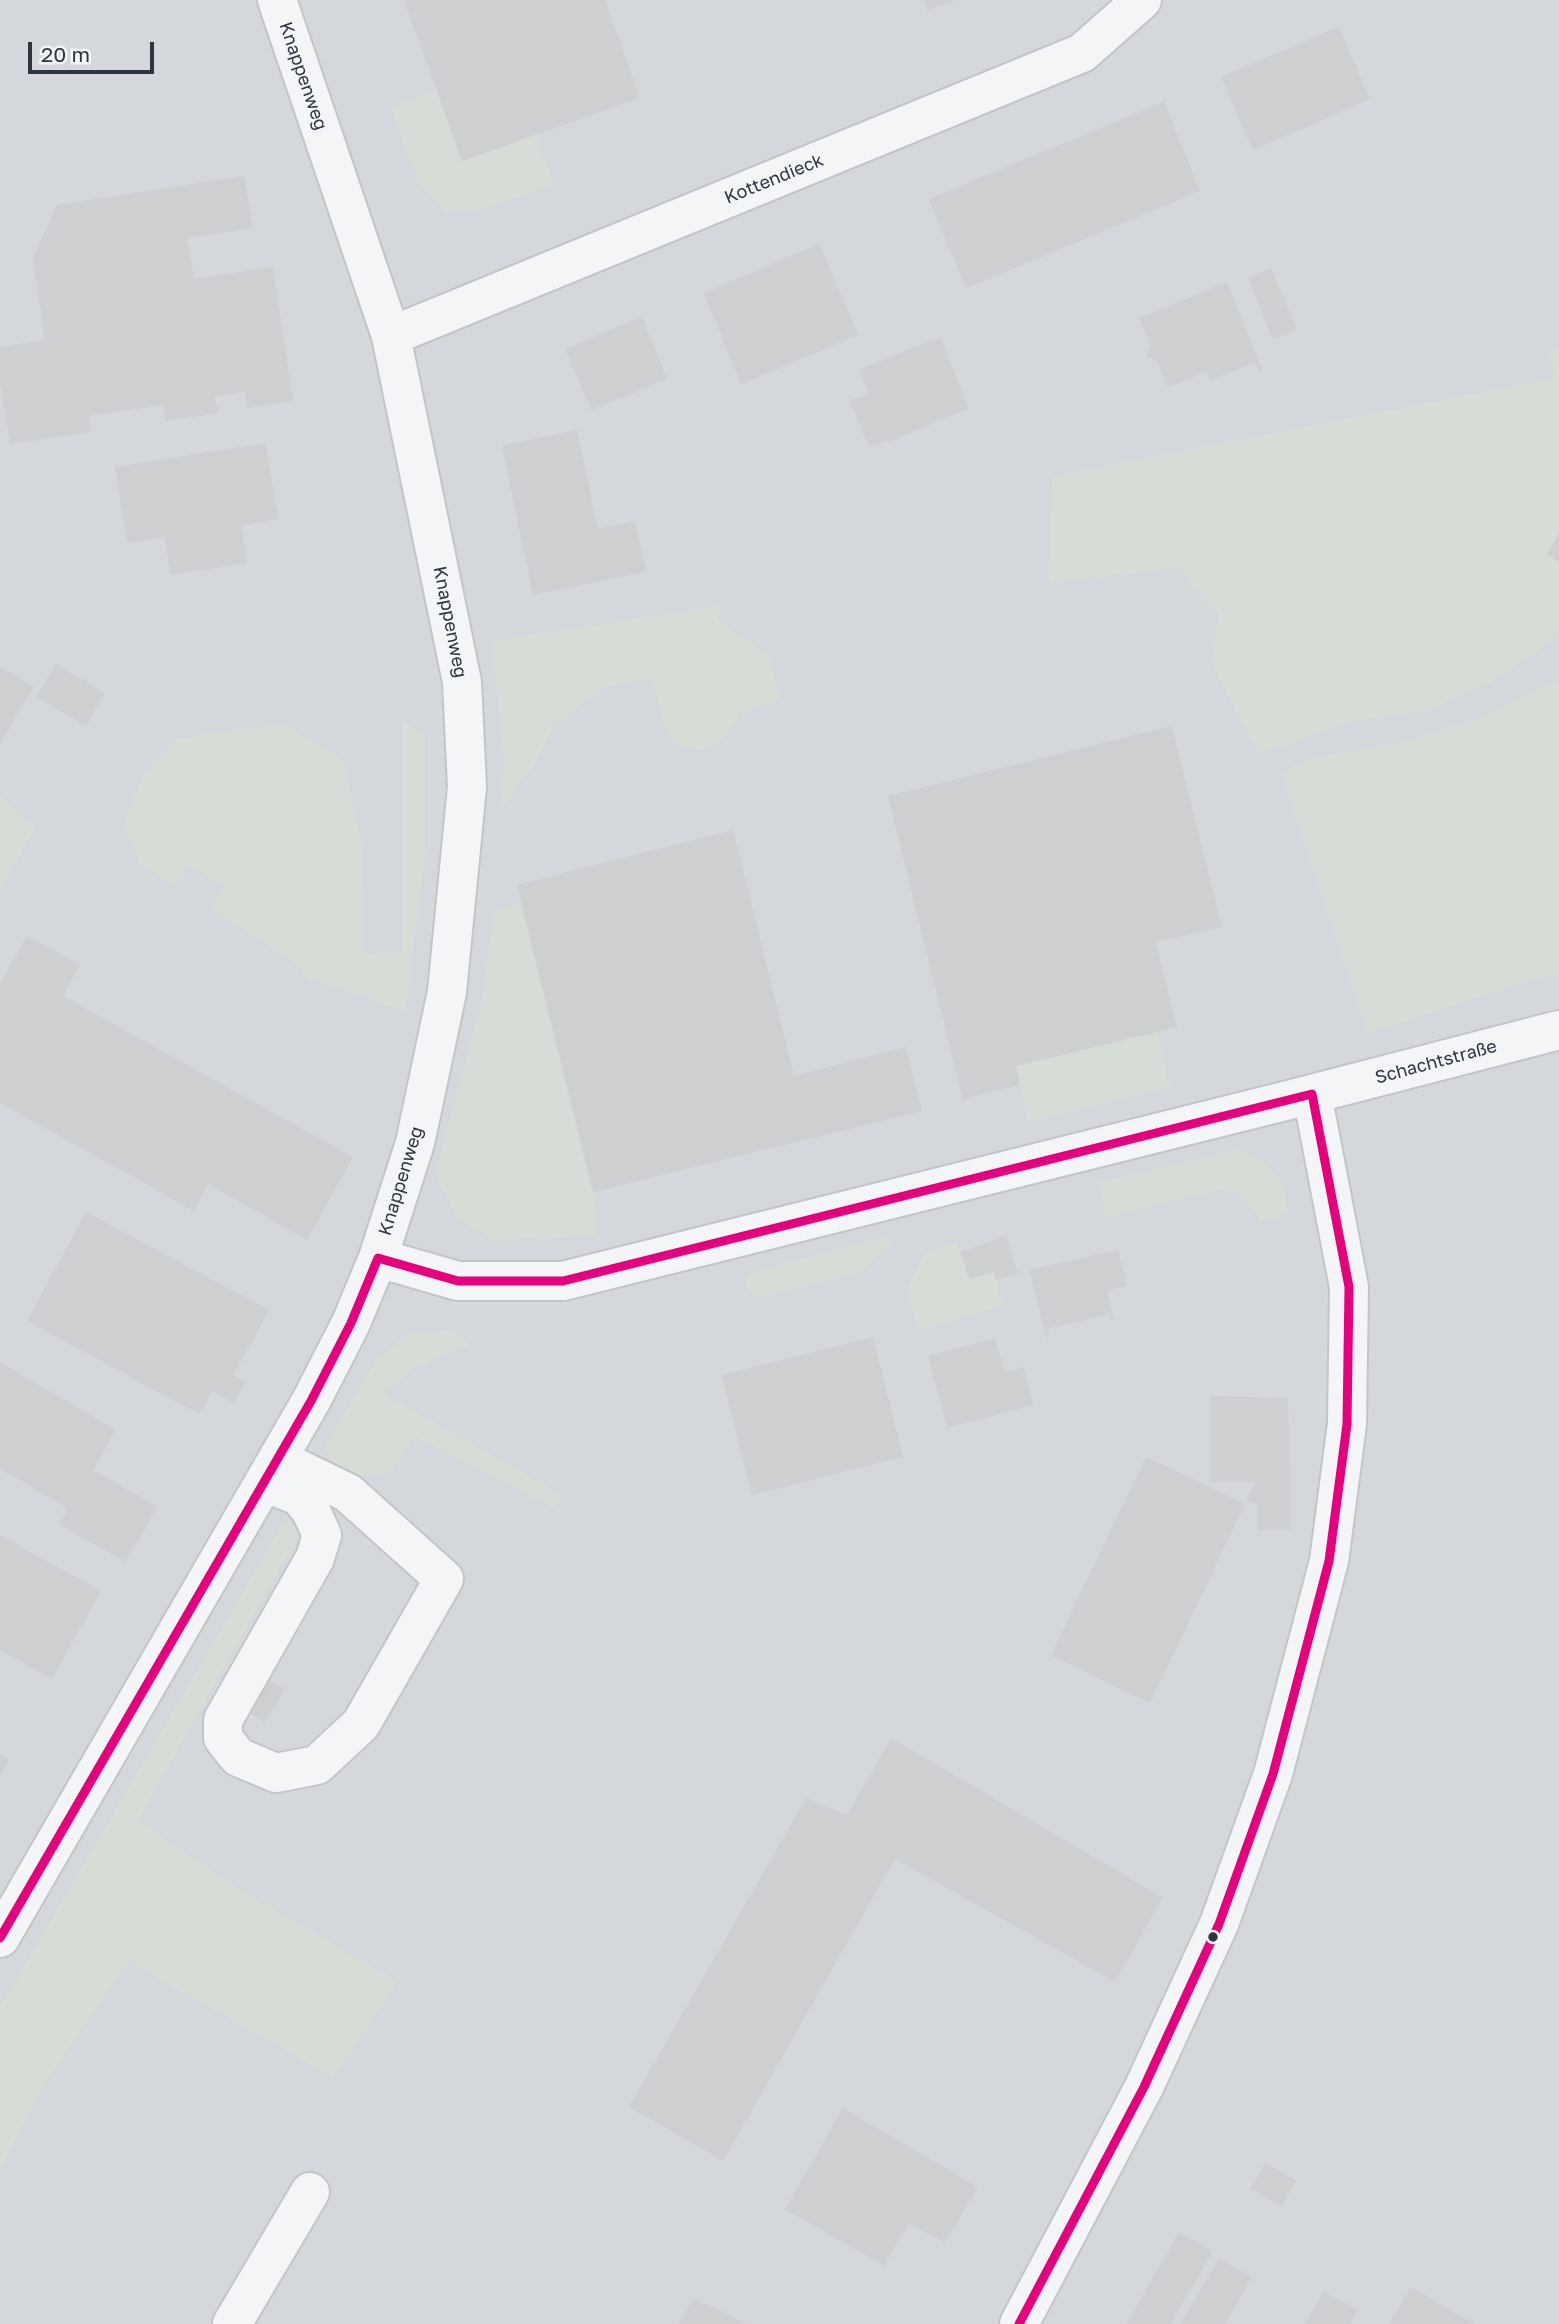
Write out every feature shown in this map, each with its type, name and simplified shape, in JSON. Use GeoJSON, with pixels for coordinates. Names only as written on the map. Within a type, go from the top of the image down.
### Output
{"type":"FeatureCollection","features":[{"type":"Feature","properties":{"kind":"street","name":"Knappenweg"},"geometry":{"type":"LineString","coordinates":[[0,1938],[311,1401],[351,1324],[378,1258],[415,1143],[447,992],[467,787],[462,682],[391,335],[277,0]]}},
{"type":"Feature","properties":{"kind":"street","name":"Kottendieck"},"geometry":{"type":"LineString","coordinates":[[391,335],[1082,53],[1142,0]]}},
{"type":"Feature","properties":{"kind":"street","name":"Schachtstraße"},"geometry":{"type":"LineString","coordinates":[[378,1258],[458,1281],[563,1281],[1559,1030]]}},
{"type":"Feature","properties":{"kind":"street"},"geometry":{"type":"LineString","coordinates":[[1019,2324],[1144,2087],[1219,1924],[1273,1774],[1329,1561],[1347,1424],[1349,1287],[1312,1094]]}},
{"type":"Feature","properties":{"kind":"street"},"geometry":{"type":"LineString","coordinates":[[271,1470],[348,1493],[444,1579],[361,1724],[317,1765],[276,1773],[237,1757],[223,1738],[223,1720],[315,1558],[323,1535],[311,1511],[299,1496],[271,1470]]}},
{"type":"Feature","properties":{"kind":"street"},"geometry":{"type":"LineString","coordinates":[[232,2324],[310,2192]]}},
{"type":"Feature","properties":{"kind":"shaded area"},"geometry":{"type":"Polygon","coordinates":[[[0,0],[1559,0],[1559,2324],[0,2324],[0,890],[35,826],[0,797],[0,0]]]}},
{"type":"Feature","properties":{"kind":"shaded area"},"geometry":{"type":"Polygon","coordinates":[[[437,90],[462,161],[536,135],[554,184],[480,210],[444,210],[420,186],[391,108],[437,90]]]}},
{"type":"Feature","properties":{"kind":"shaded area"},"geometry":{"type":"Polygon","coordinates":[[[1559,349],[1559,533],[1547,555],[1559,562],[1559,634],[1496,679],[1429,710],[1346,723],[1258,754],[1212,664],[1219,614],[1176,568],[1049,583],[1052,477],[1554,378],[1550,350],[1559,349]]]}},
{"type":"Feature","properties":{"kind":"shaded area"},"geometry":{"type":"Polygon","coordinates":[[[719,606],[718,620],[768,655],[780,699],[741,712],[727,735],[705,750],[678,746],[664,726],[653,679],[606,686],[555,725],[534,765],[501,809],[504,762],[492,641],[719,606]]]}},
{"type":"Feature","properties":{"kind":"shaded area"},"geometry":{"type":"Polygon","coordinates":[[[1559,679],[1559,973],[1529,980],[1368,1033],[1281,772],[1311,758],[1404,742],[1475,720],[1559,679]]]}},
{"type":"Feature","properties":{"kind":"shaded area"},"geometry":{"type":"Polygon","coordinates":[[[402,719],[425,735],[425,852],[405,1011],[306,977],[300,967],[211,909],[224,886],[190,866],[174,887],[140,864],[123,826],[143,776],[177,739],[282,723],[343,760],[362,849],[364,953],[402,952],[402,719]]]}},
{"type":"Feature","properties":{"kind":"shaded area"},"geometry":{"type":"Polygon","coordinates":[[[0,797],[36,826],[0,890],[0,797]]]}},
{"type":"Feature","properties":{"kind":"shaded area"},"geometry":{"type":"Polygon","coordinates":[[[521,902],[593,1192],[597,1235],[495,1241],[458,1219],[435,1175],[480,1009],[495,912],[521,902]]]}},
{"type":"Feature","properties":{"kind":"shaded area"},"geometry":{"type":"Polygon","coordinates":[[[1156,1032],[1170,1086],[1028,1122],[1016,1066],[1156,1032]]]}},
{"type":"Feature","properties":{"kind":"shaded area"},"geometry":{"type":"Polygon","coordinates":[[[1239,1149],[1269,1165],[1283,1185],[1288,1214],[1260,1221],[1240,1193],[1220,1189],[1106,1217],[1099,1183],[1239,1149]]]}},
{"type":"Feature","properties":{"kind":"shaded area"},"geometry":{"type":"Polygon","coordinates":[[[890,1236],[890,1246],[863,1271],[759,1297],[745,1286],[749,1273],[890,1236]]]}},
{"type":"Feature","properties":{"kind":"shaded area"},"geometry":{"type":"Polygon","coordinates":[[[956,1242],[969,1279],[994,1272],[1003,1305],[918,1330],[907,1289],[925,1253],[956,1242]]]}},
{"type":"Feature","properties":{"kind":"shaded area"},"geometry":{"type":"Polygon","coordinates":[[[452,1330],[470,1344],[418,1366],[380,1395],[414,1411],[563,1495],[554,1508],[415,1436],[391,1473],[346,1477],[323,1450],[377,1358],[409,1334],[452,1330]]]}},
{"type":"Feature","properties":{"kind":"shaded area"},"geometry":{"type":"Polygon","coordinates":[[[285,1520],[301,1531],[138,1820],[249,1895],[398,1981],[333,2077],[128,1961],[41,2090],[0,2170],[0,2007],[285,1520]]]}},
{"type":"Feature","properties":{"kind":"building"},"geometry":{"type":"Polygon","coordinates":[[[404,0],[605,0],[640,98],[462,161],[404,0]]]}},
{"type":"Feature","properties":{"kind":"building"},"geometry":{"type":"Polygon","coordinates":[[[923,0],[955,0],[927,11],[923,0]]]}},
{"type":"Feature","properties":{"kind":"building"},"geometry":{"type":"Polygon","coordinates":[[[1339,27],[1370,99],[1253,150],[1221,77],[1339,27]]]}},
{"type":"Feature","properties":{"kind":"building"},"geometry":{"type":"Polygon","coordinates":[[[1164,102],[1200,191],[966,288],[929,199],[1164,102]]]}},
{"type":"Feature","properties":{"kind":"building"},"geometry":{"type":"Polygon","coordinates":[[[244,176],[253,228],[187,238],[194,279],[273,267],[293,401],[247,408],[245,392],[215,397],[218,413],[165,421],[163,405],[89,416],[91,432],[10,444],[0,380],[0,347],[45,340],[33,258],[57,205],[244,176]]]}},
{"type":"Feature","properties":{"kind":"building"},"geometry":{"type":"Polygon","coordinates":[[[819,244],[858,335],[741,384],[704,293],[819,244]]]}},
{"type":"Feature","properties":{"kind":"building"},"geometry":{"type":"Polygon","coordinates":[[[1271,268],[1297,330],[1273,339],[1248,278],[1271,268]]]}},
{"type":"Feature","properties":{"kind":"building"},"geometry":{"type":"Polygon","coordinates":[[[1227,282],[1262,369],[1259,371],[1255,362],[1211,380],[1207,371],[1168,387],[1157,361],[1146,356],[1150,344],[1139,318],[1227,282]]]}},
{"type":"Feature","properties":{"kind":"building"},"geometry":{"type":"Polygon","coordinates":[[[642,317],[667,379],[591,410],[565,349],[642,317]]]}},
{"type":"Feature","properties":{"kind":"building"},"geometry":{"type":"Polygon","coordinates":[[[940,337],[969,408],[888,442],[887,440],[869,447],[850,401],[869,394],[859,370],[940,337]]]}},
{"type":"Feature","properties":{"kind":"building"},"geometry":{"type":"Polygon","coordinates":[[[577,430],[598,529],[635,521],[646,572],[533,595],[502,446],[577,430]]]}},
{"type":"Feature","properties":{"kind":"building"},"geometry":{"type":"Polygon","coordinates":[[[266,443],[278,519],[241,525],[247,563],[170,575],[165,537],[127,543],[115,467],[266,443]]]}},
{"type":"Feature","properties":{"kind":"building"},"geometry":{"type":"Polygon","coordinates":[[[1559,533],[1559,562],[1547,555],[1559,533]]]}},
{"type":"Feature","properties":{"kind":"building"},"geometry":{"type":"Polygon","coordinates":[[[56,664],[105,693],[86,726],[36,697],[56,664]]]}},
{"type":"Feature","properties":{"kind":"building"},"geometry":{"type":"Polygon","coordinates":[[[0,667],[34,686],[0,744],[0,667]]]}},
{"type":"Feature","properties":{"kind":"building"},"geometry":{"type":"Polygon","coordinates":[[[1172,726],[1222,927],[1156,942],[1177,1027],[1016,1066],[1020,1085],[963,1099],[888,796],[1172,726]]]}},
{"type":"Feature","properties":{"kind":"building"},"geometry":{"type":"Polygon","coordinates":[[[733,830],[794,1076],[906,1047],[922,1111],[593,1192],[517,885],[733,830]]]}},
{"type":"Feature","properties":{"kind":"building"},"geometry":{"type":"Polygon","coordinates":[[[27,936],[80,965],[63,996],[353,1157],[307,1240],[208,1184],[194,1211],[0,1103],[0,984],[27,936]]]}},
{"type":"Feature","properties":{"kind":"building"},"geometry":{"type":"Polygon","coordinates":[[[86,1212],[269,1310],[233,1376],[245,1382],[234,1403],[212,1391],[199,1414],[27,1321],[86,1212]]]}},
{"type":"Feature","properties":{"kind":"building"},"geometry":{"type":"Polygon","coordinates":[[[1006,1236],[1018,1273],[996,1280],[994,1272],[969,1279],[961,1252],[1006,1236]]]}},
{"type":"Feature","properties":{"kind":"building"},"geometry":{"type":"Polygon","coordinates":[[[1118,1250],[1127,1286],[1107,1291],[1114,1320],[1111,1321],[1110,1314],[1047,1329],[1049,1337],[1046,1338],[1029,1270],[1118,1250]]]}},
{"type":"Feature","properties":{"kind":"building"},"geometry":{"type":"Polygon","coordinates":[[[873,1337],[903,1457],[752,1495],[721,1375],[873,1337]]]}},
{"type":"Feature","properties":{"kind":"building"},"geometry":{"type":"Polygon","coordinates":[[[995,1338],[1005,1372],[1024,1367],[1033,1405],[947,1428],[928,1356],[995,1338]]]}},
{"type":"Feature","properties":{"kind":"building"},"geometry":{"type":"Polygon","coordinates":[[[0,1362],[116,1430],[93,1470],[158,1507],[125,1562],[59,1524],[68,1508],[0,1469],[0,1362]]]}},
{"type":"Feature","properties":{"kind":"building"},"geometry":{"type":"Polygon","coordinates":[[[1210,1396],[1288,1398],[1291,1529],[1257,1530],[1257,1505],[1247,1500],[1256,1482],[1210,1482],[1210,1396]]]}},
{"type":"Feature","properties":{"kind":"building"},"geometry":{"type":"Polygon","coordinates":[[[1146,1457],[1245,1504],[1150,1703],[1051,1655],[1146,1457]]]}},
{"type":"Feature","properties":{"kind":"building"},"geometry":{"type":"Polygon","coordinates":[[[0,1535],[101,1591],[52,1679],[0,1650],[0,1535]]]}},
{"type":"Feature","properties":{"kind":"building"},"geometry":{"type":"Polygon","coordinates":[[[262,1676],[285,1689],[265,1723],[249,1713],[262,1676]]]}},
{"type":"Feature","properties":{"kind":"building"},"geometry":{"type":"Polygon","coordinates":[[[891,1738],[1163,1898],[1115,1982],[895,1859],[723,2161],[629,2107],[806,1798],[847,1815],[891,1738]]]}},
{"type":"Feature","properties":{"kind":"building"},"geometry":{"type":"Polygon","coordinates":[[[0,1754],[9,1759],[0,1776],[0,1754]]]}},
{"type":"Feature","properties":{"kind":"building"},"geometry":{"type":"Polygon","coordinates":[[[843,2108],[978,2187],[945,2243],[909,2223],[884,2266],[785,2209],[843,2108]]]}},
{"type":"Feature","properties":{"kind":"building"},"geometry":{"type":"Polygon","coordinates":[[[1265,2163],[1296,2180],[1282,2206],[1250,2189],[1265,2163]]]}},
{"type":"Feature","properties":{"kind":"building"},"geometry":{"type":"Polygon","coordinates":[[[1179,2232],[1213,2251],[1171,2324],[1126,2324],[1179,2232]]]}},
{"type":"Feature","properties":{"kind":"building"},"geometry":{"type":"Polygon","coordinates":[[[1219,2258],[1252,2277],[1225,2324],[1180,2324],[1219,2258]]]}},
{"type":"Feature","properties":{"kind":"building"},"geometry":{"type":"Polygon","coordinates":[[[1411,2287],[1474,2324],[1389,2324],[1411,2287]]]}},
{"type":"Feature","properties":{"kind":"building"},"geometry":{"type":"Polygon","coordinates":[[[1324,2291],[1358,2310],[1350,2324],[1305,2324],[1324,2291]]]}},
{"type":"Feature","properties":{"kind":"building"},"geometry":{"type":"Polygon","coordinates":[[[693,2298],[712,2308],[713,2306],[745,2324],[678,2324],[693,2298]]]}},
{"type":"Feature","properties":{"kind":"transit line"},"geometry":{"type":"LineString","coordinates":[[0,1938],[311,1401],[351,1323],[378,1258],[458,1281],[563,1281],[1312,1094],[1349,1287],[1347,1424],[1329,1561],[1273,1774],[1219,1924],[1144,2087],[1019,2324]]}}]}
